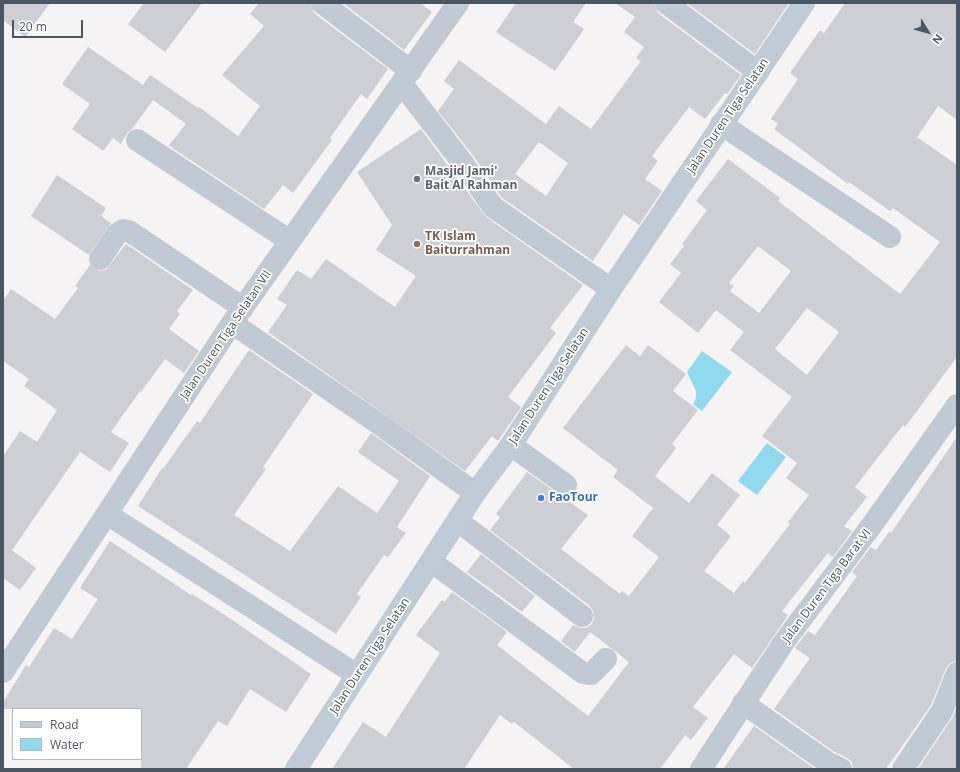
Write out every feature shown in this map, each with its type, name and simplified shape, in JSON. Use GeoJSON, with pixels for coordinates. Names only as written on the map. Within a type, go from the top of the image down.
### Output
{"type":"FeatureCollection","features":[{"type":"Feature","properties":{"kind":"street"},"geometry":{"type":"LineString","coordinates":[[322,3],[406,78],[493,207],[612,289]]}},
{"type":"Feature","properties":{"kind":"street","name":"Jalan Duren Tiga Selatan VII"},"geometry":{"type":"LineString","coordinates":[[3,672],[238,316],[458,3]]}},
{"type":"Feature","properties":{"kind":"street"},"geometry":{"type":"LineString","coordinates":[[666,3],[758,72]]}},
{"type":"Feature","properties":{"kind":"street","name":"Jalan Duren Tiga Selatan"},"geometry":{"type":"LineString","coordinates":[[298,768],[475,493],[511,445],[721,124],[804,3]]}},
{"type":"Feature","properties":{"kind":"street"},"geometry":{"type":"LineString","coordinates":[[721,124],[890,237]]}},
{"type":"Feature","properties":{"kind":"street"},"geometry":{"type":"LineString","coordinates":[[137,140],[290,241]]}},
{"type":"Feature","properties":{"kind":"street"},"geometry":{"type":"LineString","coordinates":[[100,259],[117,234],[123,230],[129,231],[376,422],[475,493]]}},
{"type":"Feature","properties":{"kind":"street","name":"Jalan Duren Tiga Barat VI"},"geometry":{"type":"LineString","coordinates":[[701,769],[784,642],[954,417]]}},
{"type":"Feature","properties":{"kind":"street"},"geometry":{"type":"LineString","coordinates":[[511,445],[566,485]]}},
{"type":"Feature","properties":{"kind":"street"},"geometry":{"type":"LineString","coordinates":[[107,514],[357,675]]}},
{"type":"Feature","properties":{"kind":"street"},"geometry":{"type":"LineString","coordinates":[[458,521],[582,616]]}},
{"type":"Feature","properties":{"kind":"street"},"geometry":{"type":"LineString","coordinates":[[432,562],[583,673],[591,674],[606,659]]}},
{"type":"Feature","properties":{"kind":"street"},"geometry":{"type":"LineString","coordinates":[[903,769],[942,711],[957,673]]}},
{"type":"Feature","properties":{"kind":"street"},"geometry":{"type":"LineString","coordinates":[[743,703],[827,762],[841,769]]}},
{"type":"Feature","properties":{"kind":"water"},"geometry":{"type":"Polygon","coordinates":[[[702,351],[732,372],[702,411],[693,404],[696,398],[696,391],[687,372],[702,351]]]}},
{"type":"Feature","properties":{"kind":"water"},"geometry":{"type":"Polygon","coordinates":[[[767,443],[786,457],[757,495],[738,481],[767,443]]]}},
{"type":"Feature","properties":{"kind":"building"},"geometry":{"type":"Polygon","coordinates":[[[3,3],[50,3],[25,37],[3,20],[3,3]]]}},
{"type":"Feature","properties":{"kind":"building"},"geometry":{"type":"Polygon","coordinates":[[[144,3],[202,3],[165,52],[128,24],[144,3]]]}},
{"type":"Feature","properties":{"kind":"building"},"geometry":{"type":"Polygon","coordinates":[[[259,3],[310,3],[314,13],[388,69],[367,99],[361,94],[330,138],[332,140],[293,193],[283,185],[264,209],[169,145],[186,124],[153,100],[132,129],[127,133],[121,144],[113,138],[103,151],[72,129],[90,104],[62,84],[88,47],[143,85],[150,75],[198,108],[199,107],[238,136],[260,106],[222,75],[264,26],[250,14],[259,3]]]}},
{"type":"Feature","properties":{"kind":"building"},"geometry":{"type":"Polygon","coordinates":[[[343,3],[420,3],[432,12],[404,50],[343,3]]]}},
{"type":"Feature","properties":{"kind":"building"},"geometry":{"type":"Polygon","coordinates":[[[516,3],[586,3],[573,22],[584,29],[555,71],[496,32],[516,3]]]}},
{"type":"Feature","properties":{"kind":"building"},"geometry":{"type":"Polygon","coordinates":[[[615,3],[654,3],[658,13],[741,75],[705,119],[689,107],[652,156],[658,161],[645,179],[662,191],[639,225],[624,214],[593,261],[502,198],[472,154],[438,111],[454,89],[444,81],[459,60],[546,124],[559,106],[591,129],[641,61],[636,58],[644,47],[624,32],[635,17],[615,3]],[[539,142],[515,174],[546,196],[568,163],[539,142]]]}},
{"type":"Feature","properties":{"kind":"building"},"geometry":{"type":"Polygon","coordinates":[[[687,3],[789,3],[755,54],[687,3]]]}},
{"type":"Feature","properties":{"kind":"building"},"geometry":{"type":"Polygon","coordinates":[[[845,3],[957,3],[957,120],[938,106],[917,137],[957,165],[957,357],[905,427],[903,425],[855,487],[867,497],[844,526],[852,531],[833,557],[828,553],[782,611],[788,615],[752,668],[734,654],[693,707],[708,718],[691,740],[685,735],[660,769],[574,769],[514,722],[512,724],[500,715],[464,769],[332,769],[363,722],[386,737],[440,653],[416,635],[442,600],[444,602],[452,592],[507,632],[497,645],[588,716],[629,662],[590,632],[575,652],[561,641],[573,625],[586,628],[592,624],[594,618],[593,611],[590,606],[490,530],[500,517],[496,514],[527,472],[588,515],[561,549],[620,594],[622,591],[629,596],[659,557],[632,536],[653,508],[613,477],[618,470],[563,428],[626,345],[640,356],[648,345],[686,374],[673,391],[698,410],[672,444],[676,448],[655,476],[689,503],[712,473],[740,495],[717,525],[731,536],[704,571],[734,593],[743,581],[745,583],[790,524],[788,522],[809,495],[786,478],[797,463],[762,436],[792,397],[730,350],[744,332],[716,310],[698,333],[659,302],[681,273],[670,264],[684,246],[682,244],[707,210],[696,201],[728,159],[780,198],[778,201],[900,294],[940,242],[893,208],[890,211],[849,182],[848,184],[774,129],[778,124],[771,119],[798,79],[790,73],[820,30],[824,33],[845,3]],[[758,246],[729,283],[734,286],[730,291],[759,313],[791,271],[758,246]],[[807,308],[775,349],[807,375],[839,332],[807,308]]]}},
{"type":"Feature","properties":{"kind":"building"},"geometry":{"type":"Polygon","coordinates":[[[421,129],[486,217],[583,285],[550,328],[556,333],[508,397],[521,407],[498,441],[492,436],[465,471],[268,332],[287,305],[277,299],[297,270],[311,279],[326,259],[395,307],[416,276],[376,250],[392,225],[357,172],[421,129]]]}},
{"type":"Feature","properties":{"kind":"building"},"geometry":{"type":"Polygon","coordinates":[[[57,175],[106,208],[101,216],[111,223],[89,255],[31,216],[57,175]]]}},
{"type":"Feature","properties":{"kind":"building"},"geometry":{"type":"Polygon","coordinates":[[[126,244],[193,290],[177,311],[180,314],[169,329],[199,351],[184,373],[165,359],[141,392],[140,391],[111,432],[129,443],[110,472],[80,452],[12,550],[36,568],[20,590],[3,578],[3,456],[20,431],[37,442],[57,410],[24,386],[29,379],[3,361],[3,301],[11,289],[55,319],[78,288],[75,286],[90,265],[99,271],[106,270],[126,244]]]}},
{"type":"Feature","properties":{"kind":"building"},"geometry":{"type":"Polygon","coordinates":[[[249,350],[313,394],[263,467],[266,469],[234,515],[290,551],[338,486],[377,513],[399,481],[358,452],[371,433],[430,476],[397,527],[406,533],[388,557],[384,555],[357,594],[361,597],[336,634],[138,506],[162,468],[163,469],[197,421],[200,423],[249,350]]]}},
{"type":"Feature","properties":{"kind":"building"},"geometry":{"type":"Polygon","coordinates":[[[957,437],[957,661],[950,663],[946,668],[931,705],[886,769],[853,769],[852,762],[847,758],[833,751],[774,709],[810,658],[795,648],[808,631],[815,635],[857,576],[852,572],[871,547],[876,550],[889,532],[891,533],[957,437]]]}},
{"type":"Feature","properties":{"kind":"building"},"geometry":{"type":"Polygon","coordinates":[[[110,541],[191,595],[192,594],[225,615],[311,674],[286,712],[250,689],[227,726],[218,721],[186,769],[141,769],[142,708],[3,709],[3,702],[26,665],[29,667],[54,628],[72,639],[98,599],[80,588],[110,541]]]}},
{"type":"Feature","properties":{"kind":"building"},"geometry":{"type":"Polygon","coordinates":[[[481,554],[535,596],[522,612],[467,572],[481,554]]]}},
{"type":"Feature","properties":{"kind":"building"},"geometry":{"type":"Polygon","coordinates":[[[957,707],[957,769],[918,769],[952,718],[957,707]]]}},
{"type":"Feature","properties":{"kind":"building"},"geometry":{"type":"Polygon","coordinates":[[[754,726],[815,769],[723,769],[754,726]]]}},
{"type":"Feature","properties":{"kind":"place","name":"Masjid Jami' Bait Al Rahman"},"geometry":{"type":"Point","coordinates":[417,179]}},
{"type":"Feature","properties":{"kind":"place","name":"TK Islam Baiturrahman"},"geometry":{"type":"Point","coordinates":[417,244]}},
{"type":"Feature","properties":{"kind":"place","name":"FaoTour"},"geometry":{"type":"Point","coordinates":[541,498]}}]}
